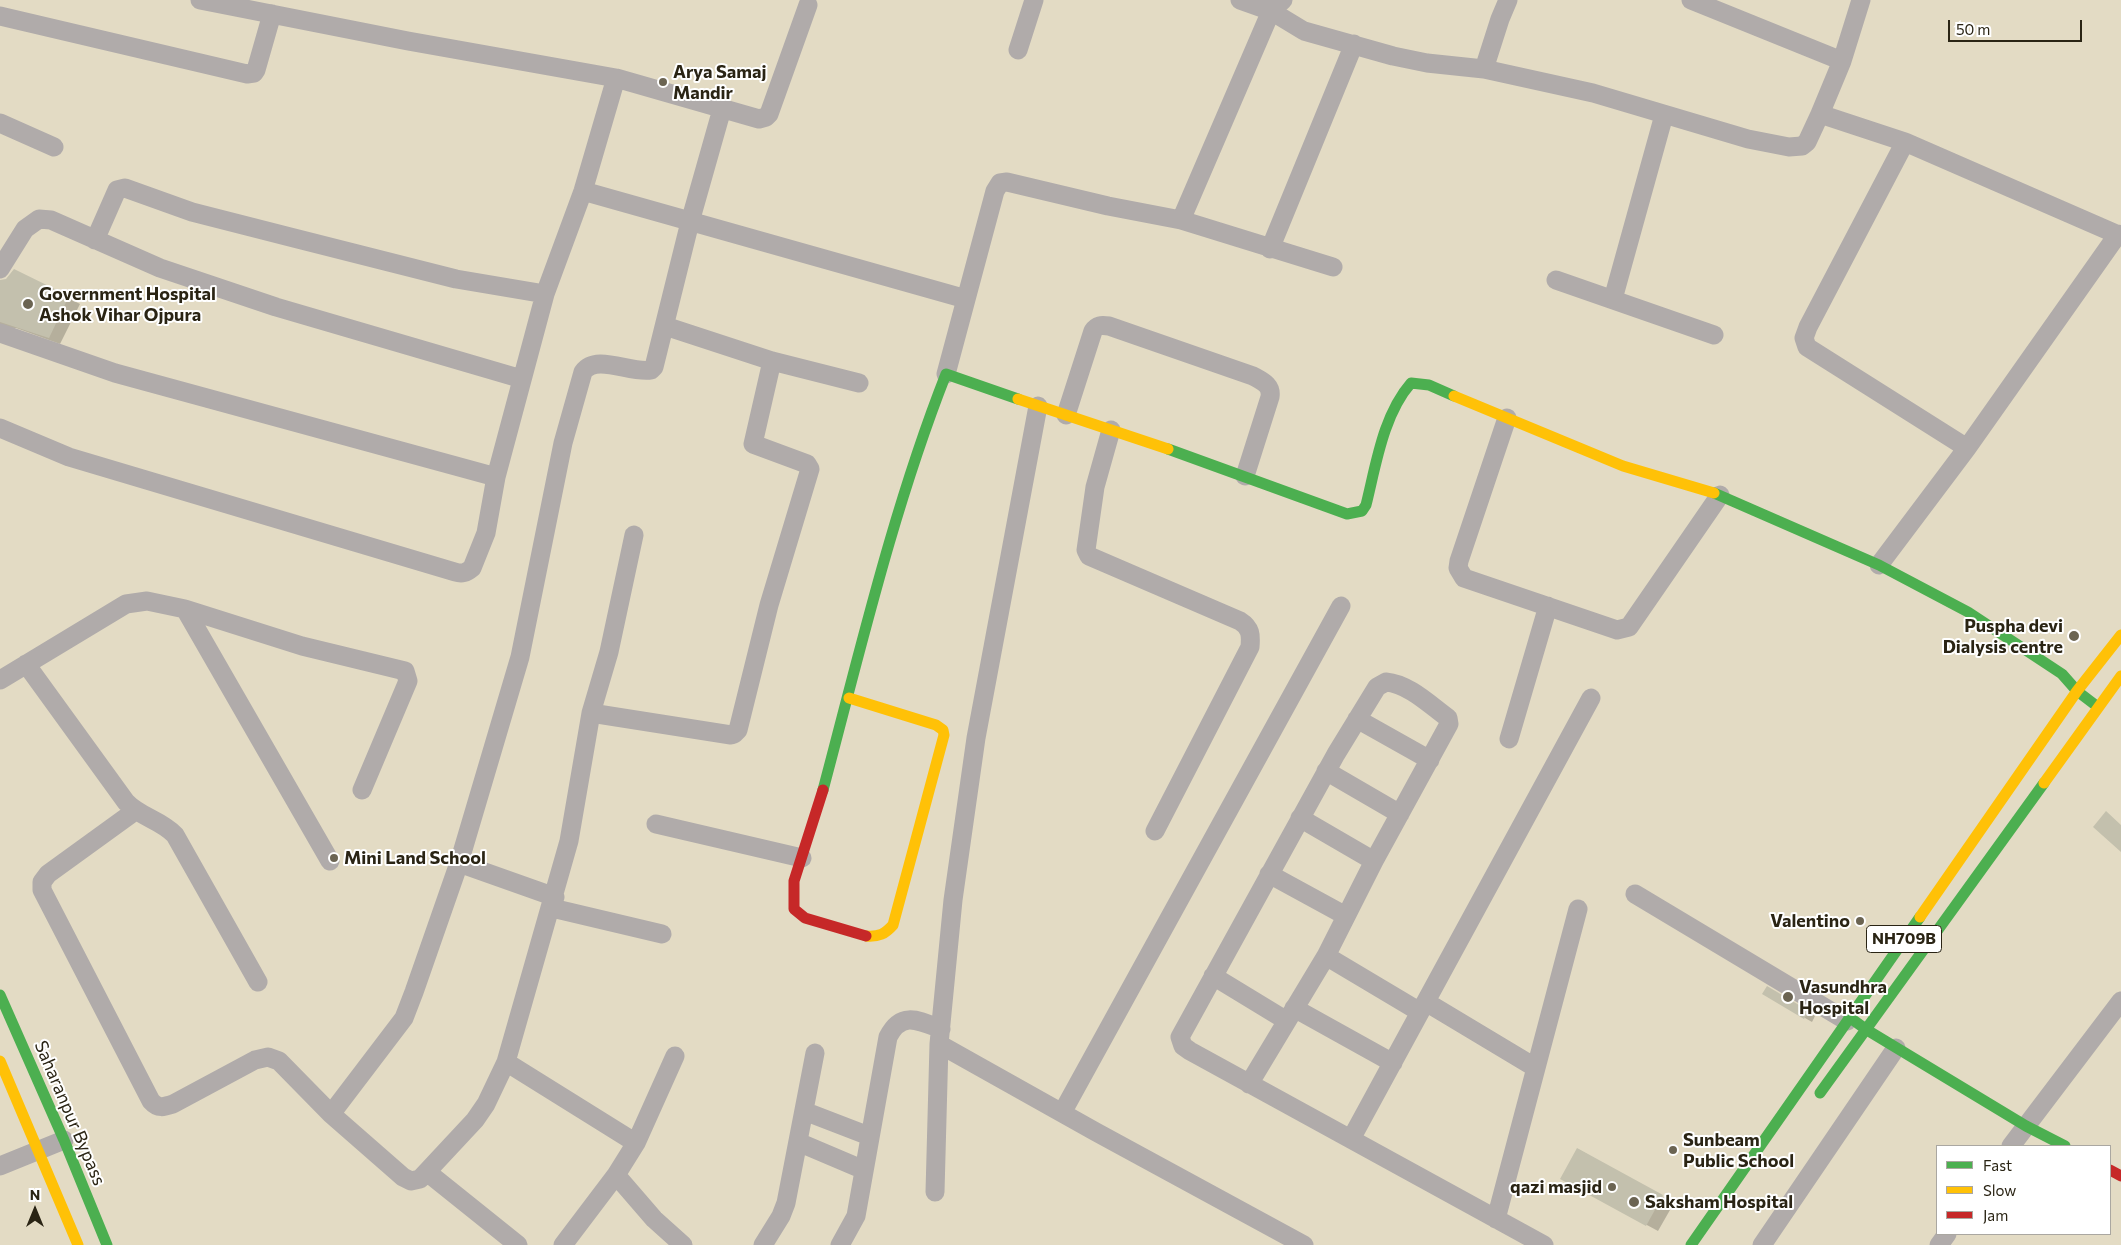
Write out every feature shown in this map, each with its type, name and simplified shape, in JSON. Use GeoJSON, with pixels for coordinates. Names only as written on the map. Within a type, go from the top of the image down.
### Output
{"type":"FeatureCollection","features":[{"type":"Feature","properties":{"kind":"main road"},"geometry":{"type":"LineString","coordinates":[[849,698],[936,725],[943,730],[944,736],[893,926],[885,934],[874,936],[861,936],[805,918],[794,909],[794,881],[819,804],[889,546],[930,413],[946,374],[1245,476],[1289,494],[1348,514],[1362,511],[1366,505],[1389,422],[1404,388],[1410,382],[1429,385],[1623,466],[1720,495],[1879,564],[1968,612],[2062,674],[2077,691],[2099,708]]}},
{"type":"Feature","properties":{"kind":"main road","name":"NH709B"},"geometry":{"type":"LineString","coordinates":[[1690,1245],[2077,691],[2121,635]]}},
{"type":"Feature","properties":{"kind":"main road","name":"NH709B"},"geometry":{"type":"LineString","coordinates":[[1813,1103],[2121,676]]}},
{"type":"Feature","properties":{"kind":"main road","name":"Saharanpur Bypass"},"geometry":{"type":"LineString","coordinates":[[0,995],[64,1140],[107,1245]]}},
{"type":"Feature","properties":{"kind":"main road"},"geometry":{"type":"LineString","coordinates":[[1848,1019],[2026,1126],[2063,1145]]}},
{"type":"Feature","properties":{"kind":"main road"},"geometry":{"type":"LineString","coordinates":[[0,1060],[78,1245]]}},
{"type":"Feature","properties":{"kind":"street"},"geometry":{"type":"LineString","coordinates":[[200,0],[408,41],[616,78],[759,119],[768,116],[808,6]]}},
{"type":"Feature","properties":{"kind":"street"},"geometry":{"type":"LineString","coordinates":[[1018,50],[1034,0]]}},
{"type":"Feature","properties":{"kind":"street"},"geometry":{"type":"LineString","coordinates":[[1240,0],[1277,5],[1304,31],[1427,63],[1484,69],[1593,93],[1748,140],[1790,147],[1802,146],[1807,142],[1842,60],[1861,0]]}},
{"type":"Feature","properties":{"kind":"street"},"geometry":{"type":"LineString","coordinates":[[1484,69],[1508,0]]}},
{"type":"Feature","properties":{"kind":"street"},"geometry":{"type":"LineString","coordinates":[[1691,0],[1842,60]]}},
{"type":"Feature","properties":{"kind":"street"},"geometry":{"type":"LineString","coordinates":[[1182,220],[1277,5]]}},
{"type":"Feature","properties":{"kind":"street"},"geometry":{"type":"LineString","coordinates":[[0,16],[247,74],[255,72],[272,14]]}},
{"type":"Feature","properties":{"kind":"street"},"geometry":{"type":"LineString","coordinates":[[1270,249],[1354,44]]}},
{"type":"Feature","properties":{"kind":"street"},"geometry":{"type":"LineString","coordinates":[[0,428],[69,457],[462,574],[472,568],[486,533],[496,477],[545,294],[583,191],[616,78]]}},
{"type":"Feature","properties":{"kind":"street"},"geometry":{"type":"LineString","coordinates":[[331,1114],[404,1018],[458,863],[520,657],[563,443],[583,372],[588,366],[598,363],[642,371],[651,370],[655,364],[690,222],[722,109]]}},
{"type":"Feature","properties":{"kind":"street"},"geometry":{"type":"LineString","coordinates":[[1820,114],[1905,142],[2120,235],[1967,448],[1879,564]]}},
{"type":"Feature","properties":{"kind":"street"},"geometry":{"type":"LineString","coordinates":[[1613,299],[1664,115]]}},
{"type":"Feature","properties":{"kind":"street"},"geometry":{"type":"LineString","coordinates":[[0,123],[54,147]]}},
{"type":"Feature","properties":{"kind":"street"},"geometry":{"type":"LineString","coordinates":[[1905,142],[1808,327],[1805,341],[1807,347],[1967,448]]}},
{"type":"Feature","properties":{"kind":"street"},"geometry":{"type":"LineString","coordinates":[[946,374],[995,191],[1000,183],[1007,182],[1108,206],[1182,220],[1270,249],[1333,267]]}},
{"type":"Feature","properties":{"kind":"street"},"geometry":{"type":"LineString","coordinates":[[95,240],[117,190],[125,188],[192,212],[300,240],[456,279],[545,294]]}},
{"type":"Feature","properties":{"kind":"street"},"geometry":{"type":"LineString","coordinates":[[583,191],[966,299]]}},
{"type":"Feature","properties":{"kind":"street"},"geometry":{"type":"LineString","coordinates":[[0,269],[25,229],[39,219],[51,220],[160,268],[258,301],[522,379]]}},
{"type":"Feature","properties":{"kind":"street"},"geometry":{"type":"LineString","coordinates":[[1556,280],[1714,335]]}},
{"type":"Feature","properties":{"kind":"street"},"geometry":{"type":"LineString","coordinates":[[1066,415],[1092,331],[1095,327],[1101,325],[1109,326],[1252,376],[1266,383],[1271,392],[1270,397],[1245,476]]}},
{"type":"Feature","properties":{"kind":"street"},"geometry":{"type":"LineString","coordinates":[[665,326],[772,361],[858,383]]}},
{"type":"Feature","properties":{"kind":"street"},"geometry":{"type":"LineString","coordinates":[[0,333],[115,373],[496,477]]}},
{"type":"Feature","properties":{"kind":"street"},"geometry":{"type":"LineString","coordinates":[[591,712],[731,735],[738,730],[769,605],[810,469],[807,464],[753,444],[772,361]]}},
{"type":"Feature","properties":{"kind":"street"},"geometry":{"type":"LineString","coordinates":[[935,1192],[940,1036],[953,900],[976,738],[1038,406]]}},
{"type":"Feature","properties":{"kind":"street"},"geometry":{"type":"LineString","coordinates":[[1507,418],[1459,561],[1458,568],[1464,578],[1617,630],[1629,627],[1720,495]]}},
{"type":"Feature","properties":{"kind":"street"},"geometry":{"type":"LineString","coordinates":[[1112,430],[1095,487],[1086,550],[1089,556],[1240,621],[1250,630],[1251,635],[1250,647],[1155,831]]}},
{"type":"Feature","properties":{"kind":"street"},"geometry":{"type":"LineString","coordinates":[[135,811],[48,874],[42,882],[42,890],[151,1101],[155,1106],[162,1108],[173,1104],[242,1066],[268,1057],[279,1061],[331,1114],[403,1178],[411,1181],[420,1179],[475,1120],[486,1104],[506,1062],[569,842],[591,712],[609,652],[634,535]]}},
{"type":"Feature","properties":{"kind":"street"},"geometry":{"type":"LineString","coordinates":[[0,680],[126,604],[147,601],[185,609],[302,646],[405,671],[408,681],[362,790]]}},
{"type":"Feature","properties":{"kind":"street"},"geometry":{"type":"LineString","coordinates":[[1062,1113],[1341,606]]}},
{"type":"Feature","properties":{"kind":"street"},"geometry":{"type":"LineString","coordinates":[[1509,739],[1548,606]]}},
{"type":"Feature","properties":{"kind":"street"},"geometry":{"type":"LineString","coordinates":[[185,609],[330,862]]}},
{"type":"Feature","properties":{"kind":"street"},"geometry":{"type":"LineString","coordinates":[[26,664],[126,802],[135,811],[167,827],[175,835],[258,982]]}},
{"type":"Feature","properties":{"kind":"street"},"geometry":{"type":"LineString","coordinates":[[1249,1084],[1326,956],[1374,860],[1449,724],[1449,720],[1413,693],[1390,683],[1382,683],[1377,687],[1326,771],[1184,1027],[1180,1038],[1183,1046],[1249,1084],[1544,1245]]}},
{"type":"Feature","properties":{"kind":"street"},"geometry":{"type":"LineString","coordinates":[[1351,1139],[1591,698]]}},
{"type":"Feature","properties":{"kind":"street"},"geometry":{"type":"LineString","coordinates":[[1357,719],[1430,760]]}},
{"type":"Feature","properties":{"kind":"street"},"geometry":{"type":"LineString","coordinates":[[1326,771],[1400,814]]}},
{"type":"Feature","properties":{"kind":"street"},"geometry":{"type":"LineString","coordinates":[[1300,818],[1374,860]]}},
{"type":"Feature","properties":{"kind":"street"},"geometry":{"type":"LineString","coordinates":[[656,824],[802,858]]}},
{"type":"Feature","properties":{"kind":"street"},"geometry":{"type":"LineString","coordinates":[[458,863],[553,903],[662,934]]}},
{"type":"Feature","properties":{"kind":"street"},"geometry":{"type":"LineString","coordinates":[[1269,874],[1346,916]]}},
{"type":"Feature","properties":{"kind":"street"},"geometry":{"type":"LineString","coordinates":[[1635,894],[1848,1019]]}},
{"type":"Feature","properties":{"kind":"street"},"geometry":{"type":"LineString","coordinates":[[1496,1219],[1578,909]]}},
{"type":"Feature","properties":{"kind":"street"},"geometry":{"type":"LineString","coordinates":[[1326,956],[1536,1068]]}},
{"type":"Feature","properties":{"kind":"street"},"geometry":{"type":"LineString","coordinates":[[1213,976],[1393,1063]]}},
{"type":"Feature","properties":{"kind":"street"},"geometry":{"type":"LineString","coordinates":[[2012,1145],[2118,1012]]}},
{"type":"Feature","properties":{"kind":"street"},"geometry":{"type":"LineString","coordinates":[[840,1245],[856,1216],[888,1038],[893,1027],[899,1021],[917,1020],[1062,1113],[1304,1245]]}},
{"type":"Feature","properties":{"kind":"street"},"geometry":{"type":"LineString","coordinates":[[1762,1245],[1896,1048]]}},
{"type":"Feature","properties":{"kind":"street"},"geometry":{"type":"LineString","coordinates":[[763,1245],[781,1216],[786,1203],[815,1053]]}},
{"type":"Feature","properties":{"kind":"street"},"geometry":{"type":"LineString","coordinates":[[563,1245],[616,1175],[636,1143],[675,1056]]}},
{"type":"Feature","properties":{"kind":"street"},"geometry":{"type":"LineString","coordinates":[[506,1062],[636,1143]]}},
{"type":"Feature","properties":{"kind":"street"},"geometry":{"type":"LineString","coordinates":[[804,1111],[869,1136]]}},
{"type":"Feature","properties":{"kind":"street"},"geometry":{"type":"LineString","coordinates":[[0,1166],[64,1140]]}},
{"type":"Feature","properties":{"kind":"street"},"geometry":{"type":"LineString","coordinates":[[798,1142],[864,1170]]}},
{"type":"Feature","properties":{"kind":"street"},"geometry":{"type":"LineString","coordinates":[[427,1172],[518,1245]]}},
{"type":"Feature","properties":{"kind":"street"},"geometry":{"type":"LineString","coordinates":[[616,1175],[654,1220],[683,1245]]}},
{"type":"Feature","properties":{"kind":"building"},"geometry":{"type":"Polygon","coordinates":[[[14,269],[69,296],[49,338],[0,322],[0,280],[6,279],[14,269]]]}},
{"type":"Feature","properties":{"kind":"building"},"geometry":{"type":"Polygon","coordinates":[[[2106,811],[2121,825],[2121,852],[2093,827],[2106,811]]]}},
{"type":"Feature","properties":{"kind":"building"},"geometry":{"type":"Polygon","coordinates":[[[1767,986],[1809,1011],[1804,1019],[1762,994],[1767,986]]]}},
{"type":"Feature","properties":{"kind":"building","name":"qazi masjid"},"geometry":{"type":"Polygon","coordinates":[[[1577,1148],[1663,1195],[1646,1226],[1560,1179],[1577,1148]]]}},
{"type":"Feature","properties":{"kind":"traffic: fast"},"geometry":{"type":"LineString","coordinates":[[823,790],[894,528],[927,425],[946,374],[1018,399]]}},
{"type":"Feature","properties":{"kind":"traffic: fast"},"geometry":{"type":"LineString","coordinates":[[1168,449],[1347,514],[1362,511],[1366,505],[1377,457],[1387,425],[1401,396],[1411,383],[1429,385],[1454,396]]}},
{"type":"Feature","properties":{"kind":"traffic: fast"},"geometry":{"type":"LineString","coordinates":[[1714,493],[1879,565],[1968,612],[2062,674],[2077,691],[2094,704]]}},
{"type":"Feature","properties":{"kind":"traffic: fast"},"geometry":{"type":"LineString","coordinates":[[1820,1093],[2044,783]]}},
{"type":"Feature","properties":{"kind":"traffic: fast"},"geometry":{"type":"LineString","coordinates":[[1691,1245],[1920,917]]}},
{"type":"Feature","properties":{"kind":"traffic: fast"},"geometry":{"type":"LineString","coordinates":[[0,995],[64,1140],[107,1245]]}},
{"type":"Feature","properties":{"kind":"traffic: fast"},"geometry":{"type":"LineString","coordinates":[[1849,1017],[1867,1030],[2026,1126],[2063,1145]]}},
{"type":"Feature","properties":{"kind":"traffic: slow"},"geometry":{"type":"LineString","coordinates":[[1454,396],[1623,466],[1714,493]]}},
{"type":"Feature","properties":{"kind":"traffic: slow"},"geometry":{"type":"LineString","coordinates":[[1018,399],[1168,449]]}},
{"type":"Feature","properties":{"kind":"traffic: slow"},"geometry":{"type":"LineString","coordinates":[[1920,917],[2077,691],[2121,635]]}},
{"type":"Feature","properties":{"kind":"traffic: slow"},"geometry":{"type":"LineString","coordinates":[[2044,783],[2121,676]]}},
{"type":"Feature","properties":{"kind":"traffic: slow"},"geometry":{"type":"LineString","coordinates":[[849,698],[936,725],[943,730],[944,735],[893,925],[881,934],[866,936]]}},
{"type":"Feature","properties":{"kind":"traffic: slow"},"geometry":{"type":"LineString","coordinates":[[0,1061],[78,1245]]}},
{"type":"Feature","properties":{"kind":"traffic: jam"},"geometry":{"type":"LineString","coordinates":[[823,790],[794,881],[794,909],[805,918],[866,936]]}},
{"type":"Feature","properties":{"kind":"traffic: jam"},"geometry":{"type":"LineString","coordinates":[[2111,1171],[2121,1176]]}},
{"type":"Feature","properties":{"kind":"place","name":"Arya Samaj Mandir"},"geometry":{"type":"Point","coordinates":[663,82]}},
{"type":"Feature","properties":{"kind":"place","name":"Government Hospital Ashok Vihar Ojpura"},"geometry":{"type":"Point","coordinates":[28,304]}},
{"type":"Feature","properties":{"kind":"place","name":"Puspha devi Dialysis centre"},"geometry":{"type":"Point","coordinates":[2074,636]}},
{"type":"Feature","properties":{"kind":"place","name":"Mini Land School"},"geometry":{"type":"Point","coordinates":[334,858]}},
{"type":"Feature","properties":{"kind":"place","name":"Valentino"},"geometry":{"type":"Point","coordinates":[1860,921]}},
{"type":"Feature","properties":{"kind":"place","name":"Vasundhra Hospital"},"geometry":{"type":"Point","coordinates":[1788,997]}},
{"type":"Feature","properties":{"kind":"place","name":"Sunbeam Public School"},"geometry":{"type":"Point","coordinates":[1673,1150]}},
{"type":"Feature","properties":{"kind":"place","name":"qazi masjid"},"geometry":{"type":"Point","coordinates":[1612,1187]}},
{"type":"Feature","properties":{"kind":"place","name":"Saksham Hospital"},"geometry":{"type":"Point","coordinates":[1634,1202]}}]}
